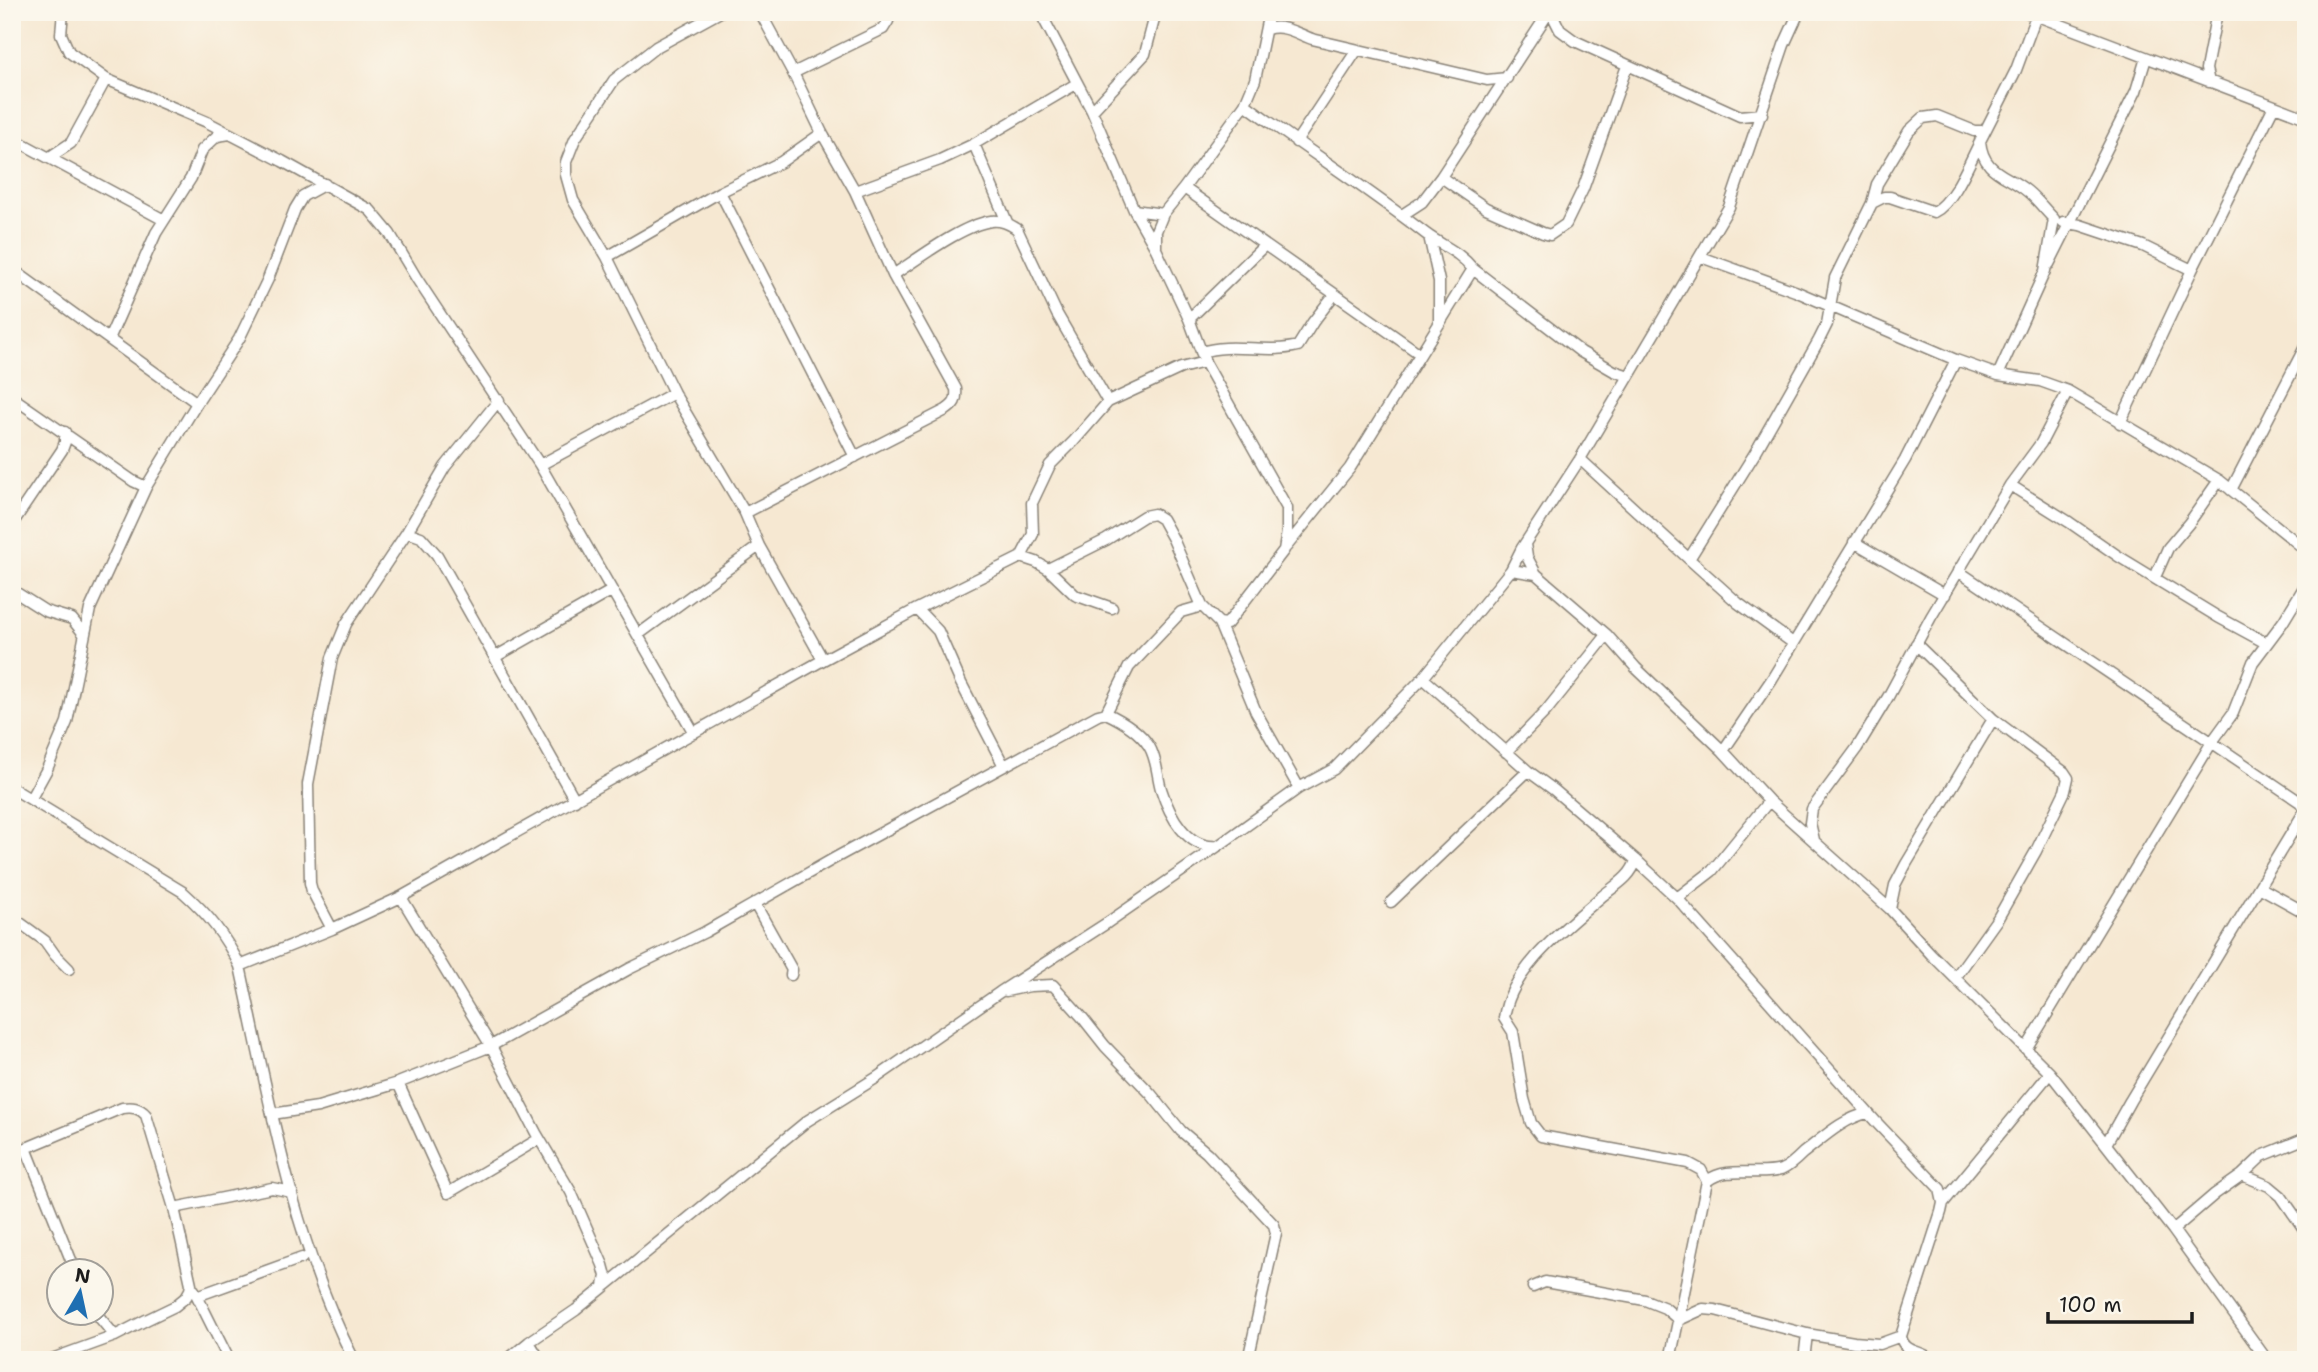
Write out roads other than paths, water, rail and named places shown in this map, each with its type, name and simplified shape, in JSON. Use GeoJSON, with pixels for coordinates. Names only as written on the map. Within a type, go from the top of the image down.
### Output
{"type":"FeatureCollection","features":[{"type":"Feature","properties":{"kind":"street"},"geometry":{"type":"LineString","coordinates":[[63,12],[61,34],[69,52],[106,79],[229,134],[370,210],[390,234],[540,466],[694,733]]}},
{"type":"Feature","properties":{"kind":"street"},"geometry":{"type":"LineString","coordinates":[[720,12],[656,47],[614,80],[600,97],[575,139],[566,162],[566,176],[573,200],[607,257],[674,393],[745,513],[759,547],[823,660]]}},
{"type":"Feature","properties":{"kind":"street"},"geometry":{"type":"LineString","coordinates":[[745,513],[946,410],[954,404],[957,397],[956,389],[893,275],[855,191],[760,12]]}},
{"type":"Feature","properties":{"kind":"street"},"geometry":{"type":"LineString","coordinates":[[793,73],[883,29],[890,12]]}},
{"type":"Feature","properties":{"kind":"street"},"geometry":{"type":"LineString","coordinates":[[1092,111],[1145,54],[1156,12]]}},
{"type":"Feature","properties":{"kind":"street"},"geometry":{"type":"LineString","coordinates":[[1156,249],[1156,231],[1163,214],[1245,104],[1255,80],[1269,12]]}},
{"type":"Feature","properties":{"kind":"street"},"geometry":{"type":"LineString","coordinates":[[1402,215],[1421,202],[1441,177],[1550,12],[1560,30],[1575,41],[1740,116],[1762,114]]}},
{"type":"Feature","properties":{"kind":"street"},"geometry":{"type":"LineString","coordinates":[[507,1360],[576,1310],[794,1131],[1107,923],[1299,789],[1334,769],[1423,678],[1511,570],[1686,279],[1702,257],[1729,207],[1784,45],[1799,12]]}},
{"type":"Feature","properties":{"kind":"street"},"geometry":{"type":"LineString","coordinates":[[2209,82],[2206,69],[2217,12]]}},
{"type":"Feature","properties":{"kind":"street"},"geometry":{"type":"LineString","coordinates":[[1042,14],[1092,111],[1134,210],[1189,319],[1203,357],[1287,508],[1287,532],[1283,550]]}},
{"type":"Feature","properties":{"kind":"street"},"geometry":{"type":"LineString","coordinates":[[1872,203],[1884,197],[1891,197],[1934,212],[1941,208],[1955,189],[2016,70],[2032,14],[2306,118]]}},
{"type":"Feature","properties":{"kind":"street"},"geometry":{"type":"LineString","coordinates":[[1267,29],[1285,27],[1312,38],[1357,50],[1488,80],[1507,78]]}},
{"type":"Feature","properties":{"kind":"street"},"geometry":{"type":"LineString","coordinates":[[1296,142],[1357,50]]}},
{"type":"Feature","properties":{"kind":"street"},"geometry":{"type":"LineString","coordinates":[[1998,375],[2045,271],[2136,91],[2146,58]]}},
{"type":"Feature","properties":{"kind":"street"},"geometry":{"type":"LineString","coordinates":[[1441,177],[1498,214],[1550,235],[1560,230],[1566,224],[1583,189],[1627,66]]}},
{"type":"Feature","properties":{"kind":"street"},"geometry":{"type":"LineString","coordinates":[[50,158],[71,143],[106,79]]}},
{"type":"Feature","properties":{"kind":"street"},"geometry":{"type":"LineString","coordinates":[[1488,80],[1494,97]]}},
{"type":"Feature","properties":{"kind":"street"},"geometry":{"type":"LineString","coordinates":[[855,191],[940,160],[974,144],[1076,84]]}},
{"type":"Feature","properties":{"kind":"street"},"geometry":{"type":"LineString","coordinates":[[1245,104],[1429,236],[1464,257],[1473,269],[1581,352],[1614,371],[1629,376]]}},
{"type":"Feature","properties":{"kind":"street"},"geometry":{"type":"LineString","coordinates":[[2120,423],[2274,106]]}},
{"type":"Feature","properties":{"kind":"street"},"geometry":{"type":"LineString","coordinates":[[1740,116],[1753,139]]}},
{"type":"Feature","properties":{"kind":"street"},"geometry":{"type":"LineString","coordinates":[[1689,559],[1775,419],[1819,340],[1832,306],[1835,278],[1872,203],[1877,184],[1909,131],[1923,118],[1937,116],[1982,136]]}},
{"type":"Feature","properties":{"kind":"street"},"geometry":{"type":"LineString","coordinates":[[607,257],[720,192],[781,162],[822,133]]}},
{"type":"Feature","properties":{"kind":"street"},"geometry":{"type":"LineString","coordinates":[[109,339],[164,220],[191,178],[202,150],[218,136],[229,134]]}},
{"type":"Feature","properties":{"kind":"street"},"geometry":{"type":"LineString","coordinates":[[1982,136],[1981,153],[1988,166],[2026,191],[2054,219],[2106,232],[2143,246],[2192,270]]}},
{"type":"Feature","properties":{"kind":"street"},"geometry":{"type":"LineString","coordinates":[[12,138],[164,220]]}},
{"type":"Feature","properties":{"kind":"street"},"geometry":{"type":"LineString","coordinates":[[974,144],[1007,222]]}},
{"type":"Feature","properties":{"kind":"street"},"geometry":{"type":"LineString","coordinates":[[31,798],[67,722],[90,609],[146,487],[239,339],[268,279],[295,209],[303,196],[325,184]]}},
{"type":"Feature","properties":{"kind":"street"},"geometry":{"type":"LineString","coordinates":[[1184,188],[1420,354]]}},
{"type":"Feature","properties":{"kind":"street"},"geometry":{"type":"LineString","coordinates":[[720,192],[855,457]]}},
{"type":"Feature","properties":{"kind":"street"},"geometry":{"type":"LineString","coordinates":[[1419,228],[1421,202]]}},
{"type":"Feature","properties":{"kind":"street"},"geometry":{"type":"LineString","coordinates":[[1134,210],[1163,214]]}},
{"type":"Feature","properties":{"kind":"street"},"geometry":{"type":"LineString","coordinates":[[2045,271],[2054,219]]}},
{"type":"Feature","properties":{"kind":"street"},"geometry":{"type":"LineString","coordinates":[[893,275],[976,225],[991,221],[1007,222],[1017,229],[1062,324],[1108,402]]}},
{"type":"Feature","properties":{"kind":"street"},"geometry":{"type":"LineString","coordinates":[[1429,236],[1439,281],[1439,322]]}},
{"type":"Feature","properties":{"kind":"street"},"geometry":{"type":"LineString","coordinates":[[1189,319],[1265,245]]}},
{"type":"Feature","properties":{"kind":"street"},"geometry":{"type":"LineString","coordinates":[[1702,257],[1832,306],[1955,360],[1998,375],[2040,381],[2068,391],[2219,480],[2306,550]]}},
{"type":"Feature","properties":{"kind":"street"},"geometry":{"type":"LineString","coordinates":[[1219,623],[1227,624],[1350,468],[1473,269]]}},
{"type":"Feature","properties":{"kind":"street"},"geometry":{"type":"LineString","coordinates":[[13,272],[197,403]]}},
{"type":"Feature","properties":{"kind":"street"},"geometry":{"type":"LineString","coordinates":[[240,966],[332,929],[401,897],[823,660],[1021,557],[1033,534],[1034,495],[1050,465],[1108,402],[1229,347],[1273,350],[1298,346],[1334,295]]}},
{"type":"Feature","properties":{"kind":"street"},"geometry":{"type":"LineString","coordinates":[[2231,490],[2306,345]]}},
{"type":"Feature","properties":{"kind":"street"},"geometry":{"type":"LineString","coordinates":[[1723,751],[1751,712],[1905,460],[1955,360]]}},
{"type":"Feature","properties":{"kind":"street"},"geometry":{"type":"LineString","coordinates":[[1814,840],[1810,823],[1812,809],[1857,748],[1888,698],[1944,594],[2010,485],[2040,443],[2068,391]]}},
{"type":"Feature","properties":{"kind":"street"},"geometry":{"type":"LineString","coordinates":[[540,466],[674,393]]}},
{"type":"Feature","properties":{"kind":"street"},"geometry":{"type":"LineString","coordinates":[[12,397],[133,481],[146,487]]}},
{"type":"Feature","properties":{"kind":"street"},"geometry":{"type":"LineString","coordinates":[[332,929],[312,891],[309,872],[308,784],[337,644],[352,613],[407,532],[445,467],[499,400]]}},
{"type":"Feature","properties":{"kind":"street"},"geometry":{"type":"LineString","coordinates":[[12,524],[62,450],[65,432]]}},
{"type":"Feature","properties":{"kind":"street"},"geometry":{"type":"LineString","coordinates":[[1580,459],[1738,603],[1793,643]]}},
{"type":"Feature","properties":{"kind":"street"},"geometry":{"type":"LineString","coordinates":[[2155,577],[2168,548],[2219,480]]}},
{"type":"Feature","properties":{"kind":"street"},"geometry":{"type":"LineString","coordinates":[[2010,485],[2118,556],[2266,643]]}},
{"type":"Feature","properties":{"kind":"street"},"geometry":{"type":"LineString","coordinates":[[1287,508],[1311,516]]}},
{"type":"Feature","properties":{"kind":"street"},"geometry":{"type":"LineString","coordinates":[[1048,569],[1106,540],[1144,516],[1154,514],[1162,519],[1202,606],[1219,623],[1256,712],[1299,789]]}},
{"type":"Feature","properties":{"kind":"street"},"geometry":{"type":"LineString","coordinates":[[407,532],[428,542],[437,555],[575,800]]}},
{"type":"Feature","properties":{"kind":"street"},"geometry":{"type":"LineString","coordinates":[[1854,542],[1944,594]]}},
{"type":"Feature","properties":{"kind":"street"},"geometry":{"type":"LineString","coordinates":[[1525,544],[1525,552],[1536,574],[1607,635],[1636,668],[1723,751],[1769,801],[1889,909],[2050,1073],[2173,1230],[2267,1360]]}},
{"type":"Feature","properties":{"kind":"street"},"geometry":{"type":"LineString","coordinates":[[639,634],[759,547]]}},
{"type":"Feature","properties":{"kind":"street"},"geometry":{"type":"LineString","coordinates":[[1021,557],[1048,569],[1075,595],[1112,608]]}},
{"type":"Feature","properties":{"kind":"street"},"geometry":{"type":"LineString","coordinates":[[1511,570],[1536,574]]}},
{"type":"Feature","properties":{"kind":"street"},"geometry":{"type":"LineString","coordinates":[[1958,571],[2306,807],[2106,1144]]}},
{"type":"Feature","properties":{"kind":"street"},"geometry":{"type":"LineString","coordinates":[[2026,1049],[2212,742],[2234,713],[2253,662],[2283,622],[2306,584]]}},
{"type":"Feature","properties":{"kind":"street"},"geometry":{"type":"LineString","coordinates":[[12,590],[46,611],[72,619],[84,634]]}},
{"type":"Feature","properties":{"kind":"street"},"geometry":{"type":"LineString","coordinates":[[495,657],[611,591]]}},
{"type":"Feature","properties":{"kind":"street"},"geometry":{"type":"LineString","coordinates":[[1106,713],[1129,667],[1181,612],[1202,606]]}},
{"type":"Feature","properties":{"kind":"street"},"geometry":{"type":"LineString","coordinates":[[72,619],[90,609]]}},
{"type":"Feature","properties":{"kind":"street"},"geometry":{"type":"LineString","coordinates":[[917,609],[938,631],[961,683],[1004,766]]}},
{"type":"Feature","properties":{"kind":"street"},"geometry":{"type":"LineString","coordinates":[[1506,752],[1546,710],[1607,635]]}},
{"type":"Feature","properties":{"kind":"street"},"geometry":{"type":"LineString","coordinates":[[1916,644],[1993,719],[2064,772],[2068,778],[2065,791],[2016,887],[1955,978]]}},
{"type":"Feature","properties":{"kind":"street"},"geometry":{"type":"LineString","coordinates":[[1423,678],[1528,771],[1636,860],[1676,898],[1868,1113],[1940,1189],[1943,1203]]}},
{"type":"Feature","properties":{"kind":"street"},"geometry":{"type":"LineString","coordinates":[[272,1114],[318,1107],[398,1083],[492,1046],[1098,715],[1106,713],[1129,727],[1148,745],[1161,790],[1175,819],[1187,836],[1197,844],[1218,846]]}},
{"type":"Feature","properties":{"kind":"street"},"geometry":{"type":"LineString","coordinates":[[1889,909],[1895,886],[1906,864],[1993,719]]}},
{"type":"Feature","properties":{"kind":"street"},"geometry":{"type":"LineString","coordinates":[[1391,902],[1528,771]]}},
{"type":"Feature","properties":{"kind":"street"},"geometry":{"type":"LineString","coordinates":[[12,788],[183,892],[208,914],[230,946],[240,966],[272,1114],[318,1280],[354,1360]]}},
{"type":"Feature","properties":{"kind":"street"},"geometry":{"type":"LineString","coordinates":[[1676,898],[1712,871],[1769,801]]}},
{"type":"Feature","properties":{"kind":"street"},"geometry":{"type":"LineString","coordinates":[[1636,860],[1631,872],[1528,965],[1512,993],[1504,1017],[1513,1032],[1524,1099],[1531,1123],[1541,1136],[1688,1163],[1701,1170],[1707,1181],[1670,1360]]}},
{"type":"Feature","properties":{"kind":"street"},"geometry":{"type":"LineString","coordinates":[[2259,887],[2306,913]]}},
{"type":"Feature","properties":{"kind":"street"},"geometry":{"type":"LineString","coordinates":[[401,897],[492,1046],[571,1192],[597,1248],[606,1276],[604,1286]]}},
{"type":"Feature","properties":{"kind":"street"},"geometry":{"type":"LineString","coordinates":[[755,904],[792,970],[792,975]]}},
{"type":"Feature","properties":{"kind":"street"},"geometry":{"type":"LineString","coordinates":[[12,917],[46,941],[69,969]]}},
{"type":"Feature","properties":{"kind":"street"},"geometry":{"type":"LineString","coordinates":[[1000,992],[1053,985],[1105,1046],[1155,1098],[1181,1132],[1206,1153],[1275,1225],[1276,1233],[1248,1360]]}},
{"type":"Feature","properties":{"kind":"street"},"geometry":{"type":"LineString","coordinates":[[1933,1360],[1919,1352],[1906,1349],[1900,1336],[1943,1203],[2050,1073]]}},
{"type":"Feature","properties":{"kind":"street"},"geometry":{"type":"LineString","coordinates":[[398,1083],[448,1194],[540,1139]]}},
{"type":"Feature","properties":{"kind":"street"},"geometry":{"type":"LineString","coordinates":[[1847,1119],[1851,1093]]}},
{"type":"Feature","properties":{"kind":"street"},"geometry":{"type":"LineString","coordinates":[[12,1154],[122,1108],[142,1110],[146,1115],[174,1208],[191,1284],[229,1360]]}},
{"type":"Feature","properties":{"kind":"street"},"geometry":{"type":"LineString","coordinates":[[1707,1181],[1716,1174],[1725,1172],[1750,1174],[1784,1169],[1847,1119],[1868,1113]]}},
{"type":"Feature","properties":{"kind":"street"},"geometry":{"type":"LineString","coordinates":[[2173,1230],[2262,1156],[2306,1138]]}},
{"type":"Feature","properties":{"kind":"street"},"geometry":{"type":"LineString","coordinates":[[26,1148],[69,1256]]}},
{"type":"Feature","properties":{"kind":"street"},"geometry":{"type":"LineString","coordinates":[[272,1188],[286,1170]]}},
{"type":"Feature","properties":{"kind":"street"},"geometry":{"type":"LineString","coordinates":[[2242,1175],[2269,1186],[2281,1196],[2306,1233]]}},
{"type":"Feature","properties":{"kind":"street"},"geometry":{"type":"LineString","coordinates":[[1935,1185],[1955,1187]]}},
{"type":"Feature","properties":{"kind":"street"},"geometry":{"type":"LineString","coordinates":[[174,1208],[272,1188],[292,1192]]}},
{"type":"Feature","properties":{"kind":"street"},"geometry":{"type":"LineString","coordinates":[[197,1296],[302,1258]]}},
{"type":"Feature","properties":{"kind":"street"},"geometry":{"type":"LineString","coordinates":[[1533,1287],[1545,1282],[1644,1300],[1665,1308],[1679,1320]]}},
{"type":"Feature","properties":{"kind":"street"},"geometry":{"type":"LineString","coordinates":[[49,1360],[115,1336],[175,1306],[186,1297],[191,1284]]}},
{"type":"Feature","properties":{"kind":"street"},"geometry":{"type":"LineString","coordinates":[[1679,1320],[1703,1309],[1807,1334],[1854,1342],[1879,1344],[1900,1336]]}},
{"type":"Feature","properties":{"kind":"street"},"geometry":{"type":"LineString","coordinates":[[107,1326],[115,1336]]}},
{"type":"Feature","properties":{"kind":"street"},"geometry":{"type":"LineString","coordinates":[[1804,1360],[1807,1334]]}},
{"type":"Feature","properties":{"kind":"street"},"geometry":{"type":"LineString","coordinates":[[529,1342],[540,1360]]}}]}
